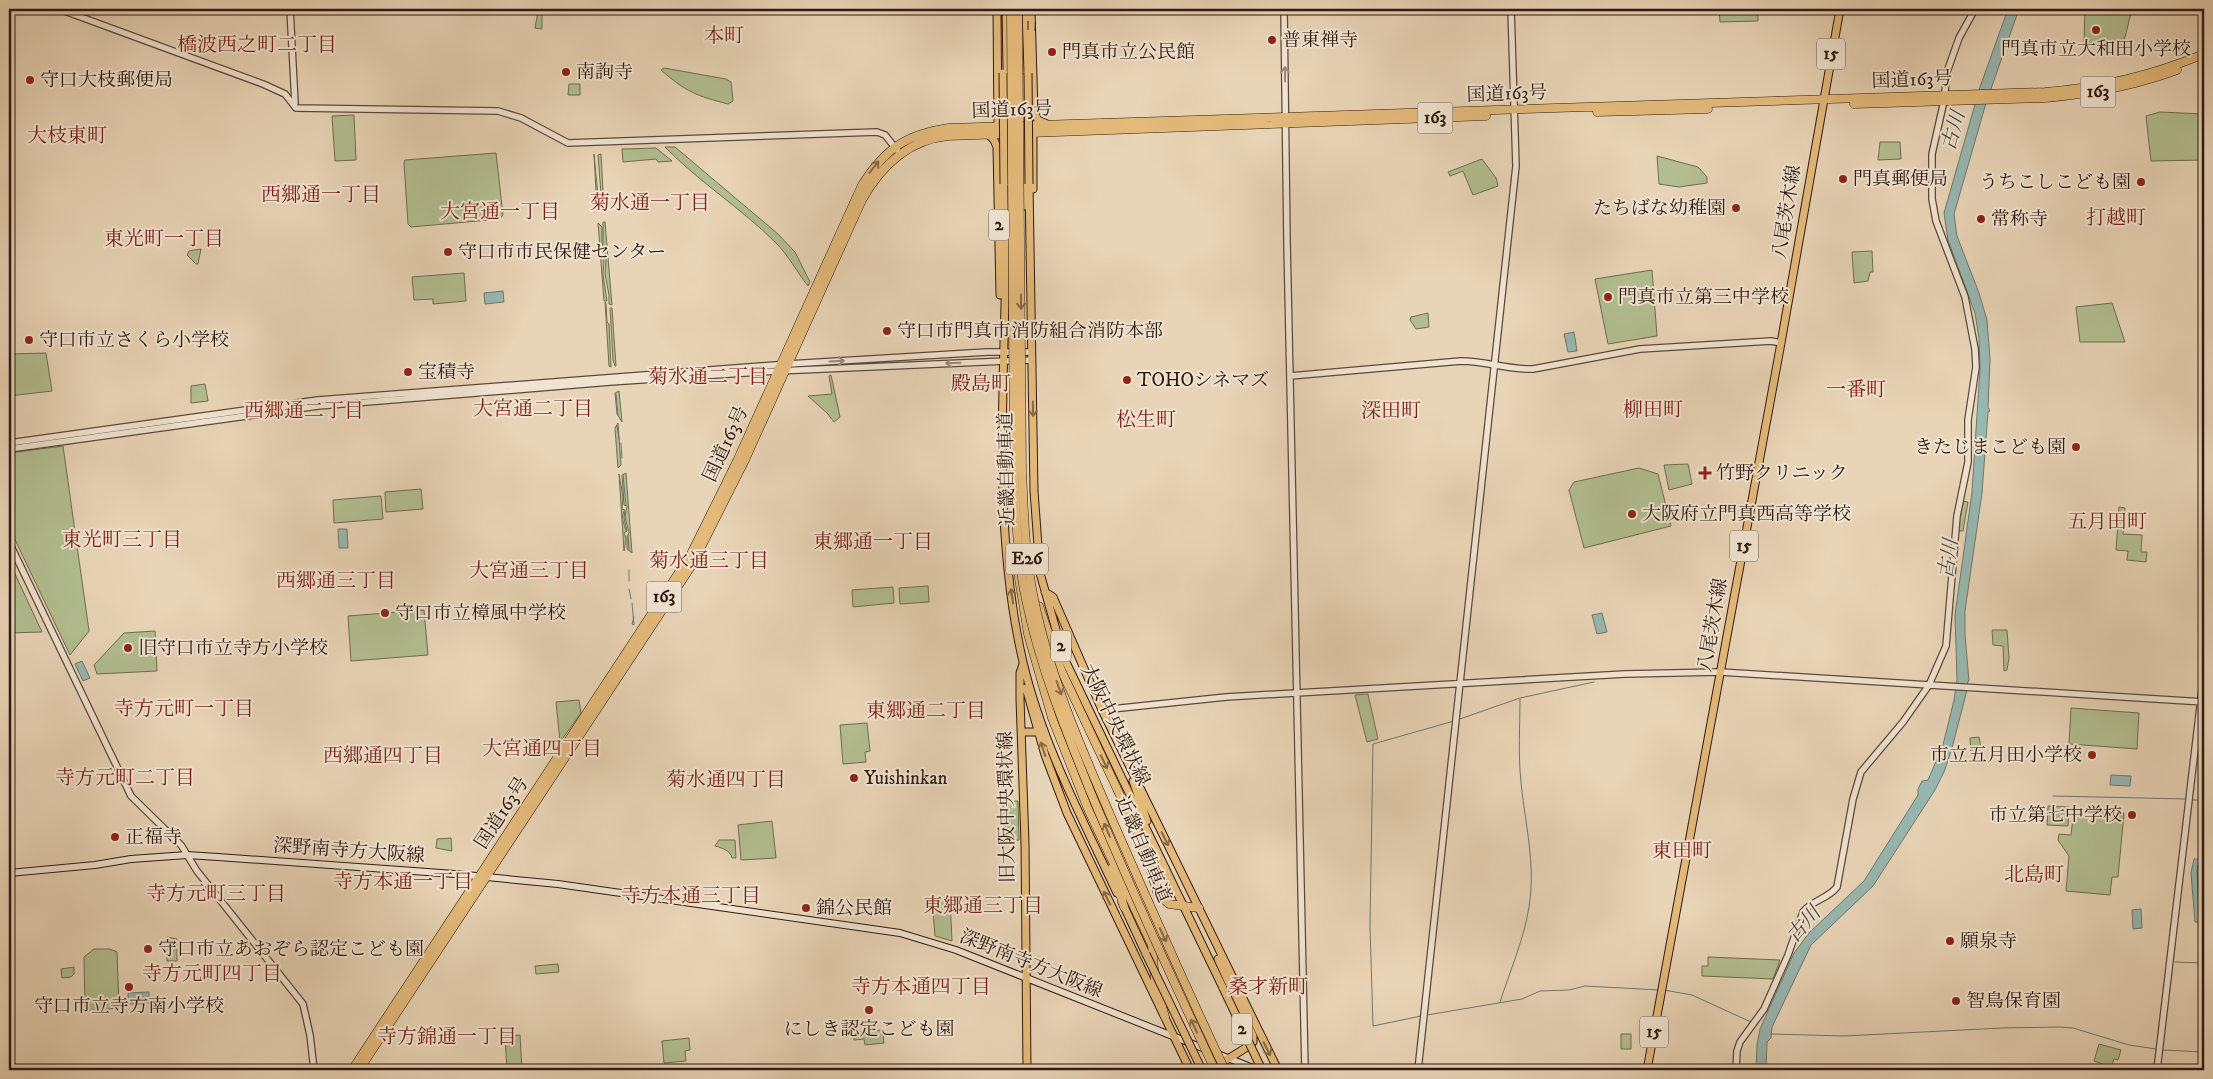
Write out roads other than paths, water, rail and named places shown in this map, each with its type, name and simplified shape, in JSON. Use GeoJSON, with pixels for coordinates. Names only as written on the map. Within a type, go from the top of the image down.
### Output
{"type":"FeatureCollection","features":[{"type":"Feature","properties":{"kind":"highway","name":"近畿自動車道"},"geometry":{"type":"LineString","coordinates":[[1011,9],[1014,472],[1021,571],[1033,633],[1053,697],[1100,814],[1142,911],[1215,1070]]}},
{"type":"Feature","properties":{"kind":"highway","name":"近畿自動車道"},"geometry":{"type":"LineString","coordinates":[[1017,9],[1022,471],[1025,538],[1029,571],[1041,629],[1073,726],[1154,916],[1225,1070]]}},
{"type":"Feature","properties":{"kind":"highway","name":"国道163号"},"geometry":{"type":"LineString","coordinates":[[1989,97],[2051,92],[2103,85],[2161,70],[2204,54]]}},
{"type":"Feature","properties":{"kind":"highway","name":"国道163号"},"geometry":{"type":"LineString","coordinates":[[352,1070],[484,877],[692,565],[745,460],[782,368],[862,185],[875,165],[894,147],[930,131],[975,128],[998,130],[1033,129],[1948,98],[2045,98],[2105,91],[2161,76],[2204,60]]}},
{"type":"Feature","properties":{"kind":"highway","name":"国道163号"},"geometry":{"type":"LineString","coordinates":[[782,368],[872,182],[900,154],[936,137],[987,133],[998,130]]}},
{"type":"Feature","properties":{"kind":"highway"},"geometry":{"type":"LineString","coordinates":[[1014,472],[1013,509],[1017,572],[1022,605],[1036,666],[1055,727],[1078,786],[1105,845]]}},
{"type":"Feature","properties":{"kind":"highway"},"geometry":{"type":"LineString","coordinates":[[1025,538],[1037,599],[1054,650],[1075,701],[1136,827],[1158,895],[1169,904],[1199,908]]}},
{"type":"Feature","properties":{"kind":"highway","name":"2"},"geometry":{"type":"LineString","coordinates":[[1105,845],[1124,906]]}},
{"type":"Feature","properties":{"kind":"highway","name":"2"},"geometry":{"type":"LineString","coordinates":[[1105,845],[1144,927],[1153,952],[1155,981],[1165,1017]]}},
{"type":"Feature","properties":{"kind":"highway","name":"国道163号"},"geometry":{"type":"LineString","coordinates":[[360,1070],[484,877]]}},
{"type":"Feature","properties":{"kind":"main road"},"geometry":{"type":"LineString","coordinates":[[997,9],[998,130]]}},
{"type":"Feature","properties":{"kind":"main road"},"geometry":{"type":"LineString","coordinates":[[1004,9],[1016,129],[1025,273],[1026,279],[1030,280]]}},
{"type":"Feature","properties":{"kind":"main road","name":"2"},"geometry":{"type":"LineString","coordinates":[[1004,9],[1003,489],[1008,564],[1023,663],[1062,777],[1202,1070]]}},
{"type":"Feature","properties":{"kind":"main road"},"geometry":{"type":"LineString","coordinates":[[1004,305],[1014,274],[1017,256],[1017,9]]}},
{"type":"Feature","properties":{"kind":"main road"},"geometry":{"type":"LineString","coordinates":[[1030,9],[1034,112],[1038,120],[1049,128],[1039,135],[1033,144]]}},
{"type":"Feature","properties":{"kind":"main road","name":"大阪中央環状線"},"geometry":{"type":"LineString","coordinates":[[1030,9],[1028,73],[1030,280],[1035,517],[1040,573],[1064,658],[1262,1070]]}},
{"type":"Feature","properties":{"kind":"main road","name":"八尾茨木線"},"geometry":{"type":"LineString","coordinates":[[1647,1070],[1781,343],[1840,9]]}},
{"type":"Feature","properties":{"kind":"main road"},"geometry":{"type":"LineString","coordinates":[[975,128],[993,121],[998,109]]}},
{"type":"Feature","properties":{"kind":"main road","name":"2"},"geometry":{"type":"LineString","coordinates":[[1030,280],[1034,270],[1033,129]]}},
{"type":"Feature","properties":{"kind":"main road","name":"2"},"geometry":{"type":"LineString","coordinates":[[987,133],[994,140],[997,147],[999,285],[1004,320]]}},
{"type":"Feature","properties":{"kind":"main road"},"geometry":{"type":"LineString","coordinates":[[1003,489],[1010,474],[1011,431],[1018,422],[1018,352]]}},
{"type":"Feature","properties":{"kind":"main road","name":"2"},"geometry":{"type":"LineString","coordinates":[[1046,592],[1053,597],[1102,710],[1278,1070]]}},
{"type":"Feature","properties":{"kind":"main road","name":"旧大阪中央環状線"},"geometry":{"type":"LineString","coordinates":[[1023,663],[1020,673],[1027,1070]]}},
{"type":"Feature","properties":{"kind":"main road","name":"2"},"geometry":{"type":"LineString","coordinates":[[1026,674],[1025,685],[1038,732],[1067,813],[1190,1070]]}},
{"type":"Feature","properties":{"kind":"main road"},"geometry":{"type":"LineString","coordinates":[[1022,732],[1038,732]]}},
{"type":"Feature","properties":{"kind":"main road"},"geometry":{"type":"LineString","coordinates":[[1119,743],[1158,851]]}},
{"type":"Feature","properties":{"kind":"main road","name":"深野南寺方大阪線"},"geometry":{"type":"LineString","coordinates":[[9,874],[131,859],[187,855],[558,884],[900,932],[956,950],[1258,1070]]}},
{"type":"Feature","properties":{"kind":"main road"},"geometry":{"type":"LineString","coordinates":[[1210,1070],[1252,1042],[1253,1036],[1222,969],[1212,937]]}},
{"type":"Feature","properties":{"kind":"street"},"geometry":{"type":"LineString","coordinates":[[59,9],[263,84],[285,94],[296,108]]}},
{"type":"Feature","properties":{"kind":"street"},"geometry":{"type":"LineString","coordinates":[[290,9],[296,108]]}},
{"type":"Feature","properties":{"kind":"street"},"geometry":{"type":"LineString","coordinates":[[1030,9],[1048,9]]}},
{"type":"Feature","properties":{"kind":"street"},"geometry":{"type":"LineString","coordinates":[[1284,9],[1305,1070]]}},
{"type":"Feature","properties":{"kind":"street"},"geometry":{"type":"LineString","coordinates":[[1418,1070],[1516,166],[1511,9]]}},
{"type":"Feature","properties":{"kind":"street"},"geometry":{"type":"LineString","coordinates":[[1736,1070],[1737,1051],[1740,1042],[1764,1009],[1788,955],[1802,912],[1829,895],[1837,887],[1855,790],[1863,768],[1903,722],[1929,685],[1946,646],[1956,516],[1968,462],[1968,420],[1976,367],[1968,309],[1942,242],[1932,199],[1932,154],[1948,98],[1947,72],[1959,38],[1975,9]]}},
{"type":"Feature","properties":{"kind":"street"},"geometry":{"type":"LineString","coordinates":[[296,108],[498,111],[521,118],[568,143],[877,132],[885,135],[900,154]]}},
{"type":"Feature","properties":{"kind":"street"},"geometry":{"type":"LineString","coordinates":[[1290,376],[1461,361],[1495,364],[1514,369],[1533,369],[1640,349],[1781,343]]}},
{"type":"Feature","properties":{"kind":"street"},"geometry":{"type":"LineString","coordinates":[[9,443],[318,400],[1002,352],[1018,352],[1032,356]]}},
{"type":"Feature","properties":{"kind":"street"},"geometry":{"type":"LineString","coordinates":[[9,449],[318,406],[782,368],[1002,361],[1018,360],[1032,356]]}},
{"type":"Feature","properties":{"kind":"street"},"geometry":{"type":"LineString","coordinates":[[9,542],[132,796],[176,839],[203,878],[303,1004],[310,1035],[314,1070]]}},
{"type":"Feature","properties":{"kind":"street"},"geometry":{"type":"LineString","coordinates":[[1102,710],[1226,697],[1626,674],[1720,672],[2203,702]]}},
{"type":"Feature","properties":{"kind":"street"},"geometry":{"type":"LineString","coordinates":[[2157,1070],[2203,702],[2204,673]]}},
{"type":"Feature","properties":{"kind":"water"},"geometry":{"type":"Polygon","coordinates":[[[2008,9],[2019,9],[1986,103],[1954,214],[1957,236],[1979,293],[1987,320],[1990,359],[1988,407],[1990,411],[1988,412],[1982,493],[1965,611],[1969,681],[1966,694],[1952,748],[1944,772],[1935,790],[1873,886],[1811,945],[1772,1027],[1771,1038],[1767,1042],[1766,1070],[1756,1070],[1760,1029],[1794,953],[1809,933],[1864,881],[1918,795],[1918,789],[1922,781],[1928,780],[1943,745],[1954,700],[1957,680],[1955,615],[1972,492],[1980,369],[1979,338],[1975,313],[1948,240],[1944,213],[1980,87],[2008,9]]]}},
{"type":"Feature","properties":{"kind":"water"},"geometry":{"type":"Polygon","coordinates":[[[503,291],[504,302],[485,304],[484,293],[503,291]]]}},
{"type":"Feature","properties":{"kind":"water"},"geometry":{"type":"Polygon","coordinates":[[[1574,332],[1577,351],[1568,352],[1564,334],[1574,332]]]}},
{"type":"Feature","properties":{"kind":"water"},"geometry":{"type":"Polygon","coordinates":[[[338,529],[347,529],[348,548],[339,548],[338,529]]]}},
{"type":"Feature","properties":{"kind":"water"},"geometry":{"type":"Polygon","coordinates":[[[1602,613],[1607,632],[1597,634],[1592,615],[1602,613]]]}},
{"type":"Feature","properties":{"kind":"water"},"geometry":{"type":"Polygon","coordinates":[[[82,661],[90,678],[83,681],[75,664],[82,661]]]}},
{"type":"Feature","properties":{"kind":"water"},"geometry":{"type":"Polygon","coordinates":[[[2111,775],[2131,776],[2130,786],[2110,785],[2111,775]]]}},
{"type":"Feature","properties":{"kind":"water"},"geometry":{"type":"Polygon","coordinates":[[[2194,859],[2204,859],[2204,922],[2195,922],[2191,873],[2194,859]]]}},
{"type":"Feature","properties":{"kind":"water"},"geometry":{"type":"Polygon","coordinates":[[[2141,909],[2142,928],[2133,929],[2132,910],[2141,909]]]}},
{"type":"Feature","properties":{"kind":"water"},"geometry":{"type":"Polygon","coordinates":[[[149,992],[149,1003],[128,1004],[128,993],[149,992]]]}},
{"type":"Feature","properties":{"kind":"waterway"},"geometry":{"type":"LineString","coordinates":[[616,394],[618,415]]}},
{"type":"Feature","properties":{"kind":"waterway"},"geometry":{"type":"LineString","coordinates":[[617,426],[619,439]]}},
{"type":"Feature","properties":{"kind":"waterway"},"geometry":{"type":"LineString","coordinates":[[621,443],[622,458]]}},
{"type":"Feature","properties":{"kind":"waterway"},"geometry":{"type":"LineString","coordinates":[[623,475],[626,505]]}},
{"type":"Feature","properties":{"kind":"waterway"},"geometry":{"type":"LineString","coordinates":[[624,511],[622,518],[626,531]]}},
{"type":"Feature","properties":{"kind":"waterway"},"geometry":{"type":"LineString","coordinates":[[628,535],[629,550]]}},
{"type":"Feature","properties":{"kind":"waterway"},"geometry":{"type":"LineString","coordinates":[[629,570],[629,581]]}},
{"type":"Feature","properties":{"kind":"waterway"},"geometry":{"type":"LineString","coordinates":[[629,589],[631,599]]}},
{"type":"Feature","properties":{"kind":"waterway"},"geometry":{"type":"LineString","coordinates":[[632,603],[634,625],[632,624],[634,617]]}},
{"type":"Feature","properties":{"kind":"waterway"},"geometry":{"type":"LineString","coordinates":[[1457,720],[1520,698],[1594,682]]}},
{"type":"Feature","properties":{"kind":"waterway"},"geometry":{"type":"LineString","coordinates":[[1500,1002],[1524,931],[1531,891],[1531,860],[1520,772],[1520,699]]}},
{"type":"Feature","properties":{"kind":"waterway"},"geometry":{"type":"LineString","coordinates":[[1421,1016],[1373,1026],[1370,926],[1373,744],[1454,721]]}},
{"type":"Feature","properties":{"kind":"waterway"},"geometry":{"type":"LineString","coordinates":[[2053,796],[2186,799]]}},
{"type":"Feature","properties":{"kind":"waterway"},"geometry":{"type":"LineString","coordinates":[[2193,800],[2204,800]]}},
{"type":"Feature","properties":{"kind":"waterway"},"geometry":{"type":"LineString","coordinates":[[2175,962],[2204,963]]}},
{"type":"Feature","properties":{"kind":"waterway"},"geometry":{"type":"LineString","coordinates":[[1427,1015],[1522,999],[1540,991],[1569,990],[1585,986],[1660,990]]}},
{"type":"Feature","properties":{"kind":"waterway"},"geometry":{"type":"LineString","coordinates":[[1664,990],[1692,995],[1751,1022]]}},
{"type":"Feature","properties":{"kind":"waterway"},"geometry":{"type":"LineString","coordinates":[[1771,1034],[1844,1036],[2060,1027],[2073,1028],[2129,1045],[2156,1049]]}},
{"type":"Feature","properties":{"kind":"waterway"},"geometry":{"type":"LineString","coordinates":[[2163,1050],[2204,1052]]}},
{"type":"Feature","properties":{"kind":"railway"},"geometry":{"type":"LineString","coordinates":[[1028,9],[1028,30]]}},
{"type":"Feature","properties":{"kind":"railway"},"geometry":{"type":"LineString","coordinates":[[1035,31],[1036,9]]}},
{"type":"Feature","properties":{"kind":"place","name":"門真市立大和田小学校"},"geometry":{"type":"Point","coordinates":[2096,30]}},
{"type":"Feature","properties":{"kind":"place","name":"普東禅寺"},"geometry":{"type":"Point","coordinates":[1272,40]}},
{"type":"Feature","properties":{"kind":"place","name":"門真市立公民館"},"geometry":{"type":"Point","coordinates":[1052,52]}},
{"type":"Feature","properties":{"kind":"place","name":"南詢寺"},"geometry":{"type":"Point","coordinates":[566,72]}},
{"type":"Feature","properties":{"kind":"place","name":"守口大枝郵便局"},"geometry":{"type":"Point","coordinates":[30,80]}},
{"type":"Feature","properties":{"kind":"place","name":"門真郵便局"},"geometry":{"type":"Point","coordinates":[1843,179]}},
{"type":"Feature","properties":{"kind":"place","name":"うちこしこども園"},"geometry":{"type":"Point","coordinates":[2141,182]}},
{"type":"Feature","properties":{"kind":"place","name":"たちばな幼稚園"},"geometry":{"type":"Point","coordinates":[1736,208]}},
{"type":"Feature","properties":{"kind":"place","name":"常称寺"},"geometry":{"type":"Point","coordinates":[1981,219]}},
{"type":"Feature","properties":{"kind":"place","name":"守口市市民保健センター"},"geometry":{"type":"Point","coordinates":[448,252]}},
{"type":"Feature","properties":{"kind":"place","name":"門真市立第三中学校"},"geometry":{"type":"Point","coordinates":[1608,297]}},
{"type":"Feature","properties":{"kind":"place","name":"守口市門真市消防組合消防本部"},"geometry":{"type":"Point","coordinates":[887,331]}},
{"type":"Feature","properties":{"kind":"place","name":"守口市立さくら小学校"},"geometry":{"type":"Point","coordinates":[29,340]}},
{"type":"Feature","properties":{"kind":"place","name":"宝積寺"},"geometry":{"type":"Point","coordinates":[408,372]}},
{"type":"Feature","properties":{"kind":"place","name":"TOHOシネマズ"},"geometry":{"type":"Point","coordinates":[1127,380]}},
{"type":"Feature","properties":{"kind":"place","name":"きたじまこども園"},"geometry":{"type":"Point","coordinates":[2076,447]}},
{"type":"Feature","properties":{"kind":"place","name":"竹野クリニック"},"geometry":{"type":"Point","coordinates":[1705,473]}},
{"type":"Feature","properties":{"kind":"place","name":"大阪府立門真西高等学校"},"geometry":{"type":"Point","coordinates":[1632,514]}},
{"type":"Feature","properties":{"kind":"place","name":"守口市立樟風中学校"},"geometry":{"type":"Point","coordinates":[385,613]}},
{"type":"Feature","properties":{"kind":"place","name":"旧守口市立寺方小学校"},"geometry":{"type":"Point","coordinates":[128,648]}},
{"type":"Feature","properties":{"kind":"place","name":"市立五月田小学校"},"geometry":{"type":"Point","coordinates":[2092,755]}},
{"type":"Feature","properties":{"kind":"place","name":"Yuishinkan"},"geometry":{"type":"Point","coordinates":[854,778]}},
{"type":"Feature","properties":{"kind":"place","name":"市立第七中学校"},"geometry":{"type":"Point","coordinates":[2132,815]}},
{"type":"Feature","properties":{"kind":"place","name":"正福寺"},"geometry":{"type":"Point","coordinates":[115,837]}},
{"type":"Feature","properties":{"kind":"place","name":"錦公民館"},"geometry":{"type":"Point","coordinates":[806,908]}},
{"type":"Feature","properties":{"kind":"place","name":"願泉寺"},"geometry":{"type":"Point","coordinates":[1950,941]}},
{"type":"Feature","properties":{"kind":"place","name":"守口市立あおぞら認定こども園"},"geometry":{"type":"Point","coordinates":[148,949]}},
{"type":"Feature","properties":{"kind":"place","name":"守口市立寺方南小学校"},"geometry":{"type":"Point","coordinates":[129,987]}},
{"type":"Feature","properties":{"kind":"place","name":"智鳥保育園"},"geometry":{"type":"Point","coordinates":[1956,1001]}},
{"type":"Feature","properties":{"kind":"place","name":"にしき認定こども園"},"geometry":{"type":"Point","coordinates":[869,1010]}},
{"type":"Feature","properties":{"kind":"district","name":"本町"},"geometry":{"type":"Point","coordinates":[724,36]}},
{"type":"Feature","properties":{"kind":"district","name":"橋波西之町二丁目"},"geometry":{"type":"Point","coordinates":[257,45]}},
{"type":"Feature","properties":{"kind":"district","name":"大枝東町"},"geometry":{"type":"Point","coordinates":[67,136]}},
{"type":"Feature","properties":{"kind":"district","name":"西郷通一丁目"},"geometry":{"type":"Point","coordinates":[321,195]}},
{"type":"Feature","properties":{"kind":"district","name":"菊水通一丁目"},"geometry":{"type":"Point","coordinates":[650,203]}},
{"type":"Feature","properties":{"kind":"district","name":"大宮通一丁目"},"geometry":{"type":"Point","coordinates":[500,212]}},
{"type":"Feature","properties":{"kind":"district","name":"打越町"},"geometry":{"type":"Point","coordinates":[2116,218]}},
{"type":"Feature","properties":{"kind":"district","name":"東光町一丁目"},"geometry":{"type":"Point","coordinates":[164,239]}},
{"type":"Feature","properties":{"kind":"district","name":"菊水通二丁目"},"geometry":{"type":"Point","coordinates":[708,377]}},
{"type":"Feature","properties":{"kind":"district","name":"殿島町"},"geometry":{"type":"Point","coordinates":[981,384]}},
{"type":"Feature","properties":{"kind":"district","name":"一番町"},"geometry":{"type":"Point","coordinates":[1856,390]}},
{"type":"Feature","properties":{"kind":"district","name":"大宮通二丁目"},"geometry":{"type":"Point","coordinates":[533,409]}},
{"type":"Feature","properties":{"kind":"district","name":"柳田町"},"geometry":{"type":"Point","coordinates":[1653,410]}},
{"type":"Feature","properties":{"kind":"district","name":"西郷通二丁目"},"geometry":{"type":"Point","coordinates":[304,411]}},
{"type":"Feature","properties":{"kind":"district","name":"深田町"},"geometry":{"type":"Point","coordinates":[1391,411]}},
{"type":"Feature","properties":{"kind":"district","name":"松生町"},"geometry":{"type":"Point","coordinates":[1146,420]}},
{"type":"Feature","properties":{"kind":"district","name":"五月田町"},"geometry":{"type":"Point","coordinates":[2107,522]}},
{"type":"Feature","properties":{"kind":"district","name":"東光町三丁目"},"geometry":{"type":"Point","coordinates":[122,540]}},
{"type":"Feature","properties":{"kind":"district","name":"東郷通一丁目"},"geometry":{"type":"Point","coordinates":[873,542]}},
{"type":"Feature","properties":{"kind":"district","name":"菊水通三丁目"},"geometry":{"type":"Point","coordinates":[709,561]}},
{"type":"Feature","properties":{"kind":"district","name":"大宮通三丁目"},"geometry":{"type":"Point","coordinates":[529,571]}},
{"type":"Feature","properties":{"kind":"district","name":"西郷通三丁目"},"geometry":{"type":"Point","coordinates":[336,581]}},
{"type":"Feature","properties":{"kind":"district","name":"寺方元町一丁目"},"geometry":{"type":"Point","coordinates":[184,709]}},
{"type":"Feature","properties":{"kind":"district","name":"東郷通二丁目"},"geometry":{"type":"Point","coordinates":[926,711]}},
{"type":"Feature","properties":{"kind":"district","name":"大宮通四丁目"},"geometry":{"type":"Point","coordinates":[542,749]}},
{"type":"Feature","properties":{"kind":"district","name":"西郷通四丁目"},"geometry":{"type":"Point","coordinates":[383,756]}},
{"type":"Feature","properties":{"kind":"district","name":"寺方元町二丁目"},"geometry":{"type":"Point","coordinates":[125,778]}},
{"type":"Feature","properties":{"kind":"district","name":"菊水通四丁目"},"geometry":{"type":"Point","coordinates":[726,780]}},
{"type":"Feature","properties":{"kind":"district","name":"東田町"},"geometry":{"type":"Point","coordinates":[1682,851]}},
{"type":"Feature","properties":{"kind":"district","name":"北島町"},"geometry":{"type":"Point","coordinates":[2034,875]}},
{"type":"Feature","properties":{"kind":"district","name":"寺方本通一丁目"},"geometry":{"type":"Point","coordinates":[403,882]}},
{"type":"Feature","properties":{"kind":"district","name":"寺方元町三丁目"},"geometry":{"type":"Point","coordinates":[216,894]}},
{"type":"Feature","properties":{"kind":"district","name":"寺方本通三丁目"},"geometry":{"type":"Point","coordinates":[691,896]}},
{"type":"Feature","properties":{"kind":"district","name":"東郷通三丁目"},"geometry":{"type":"Point","coordinates":[983,906]}},
{"type":"Feature","properties":{"kind":"district","name":"寺方元町四丁目"},"geometry":{"type":"Point","coordinates":[212,974]}},
{"type":"Feature","properties":{"kind":"district","name":"寺方本通四丁目"},"geometry":{"type":"Point","coordinates":[921,987]}},
{"type":"Feature","properties":{"kind":"district","name":"桑才新町"},"geometry":{"type":"Point","coordinates":[1268,987]}},
{"type":"Feature","properties":{"kind":"district","name":"寺方錦通一丁目"},"geometry":{"type":"Point","coordinates":[447,1037]}},
{"type":"Feature","properties":{"kind":"water label","name":"古川"},"geometry":{"type":"Point","coordinates":[1954,131]}},
{"type":"Feature","properties":{"kind":"water label","name":"古川"},"geometry":{"type":"Point","coordinates":[1949,559]}},
{"type":"Feature","properties":{"kind":"water label","name":"古川"},"geometry":{"type":"Point","coordinates":[1804,925]}}]}
